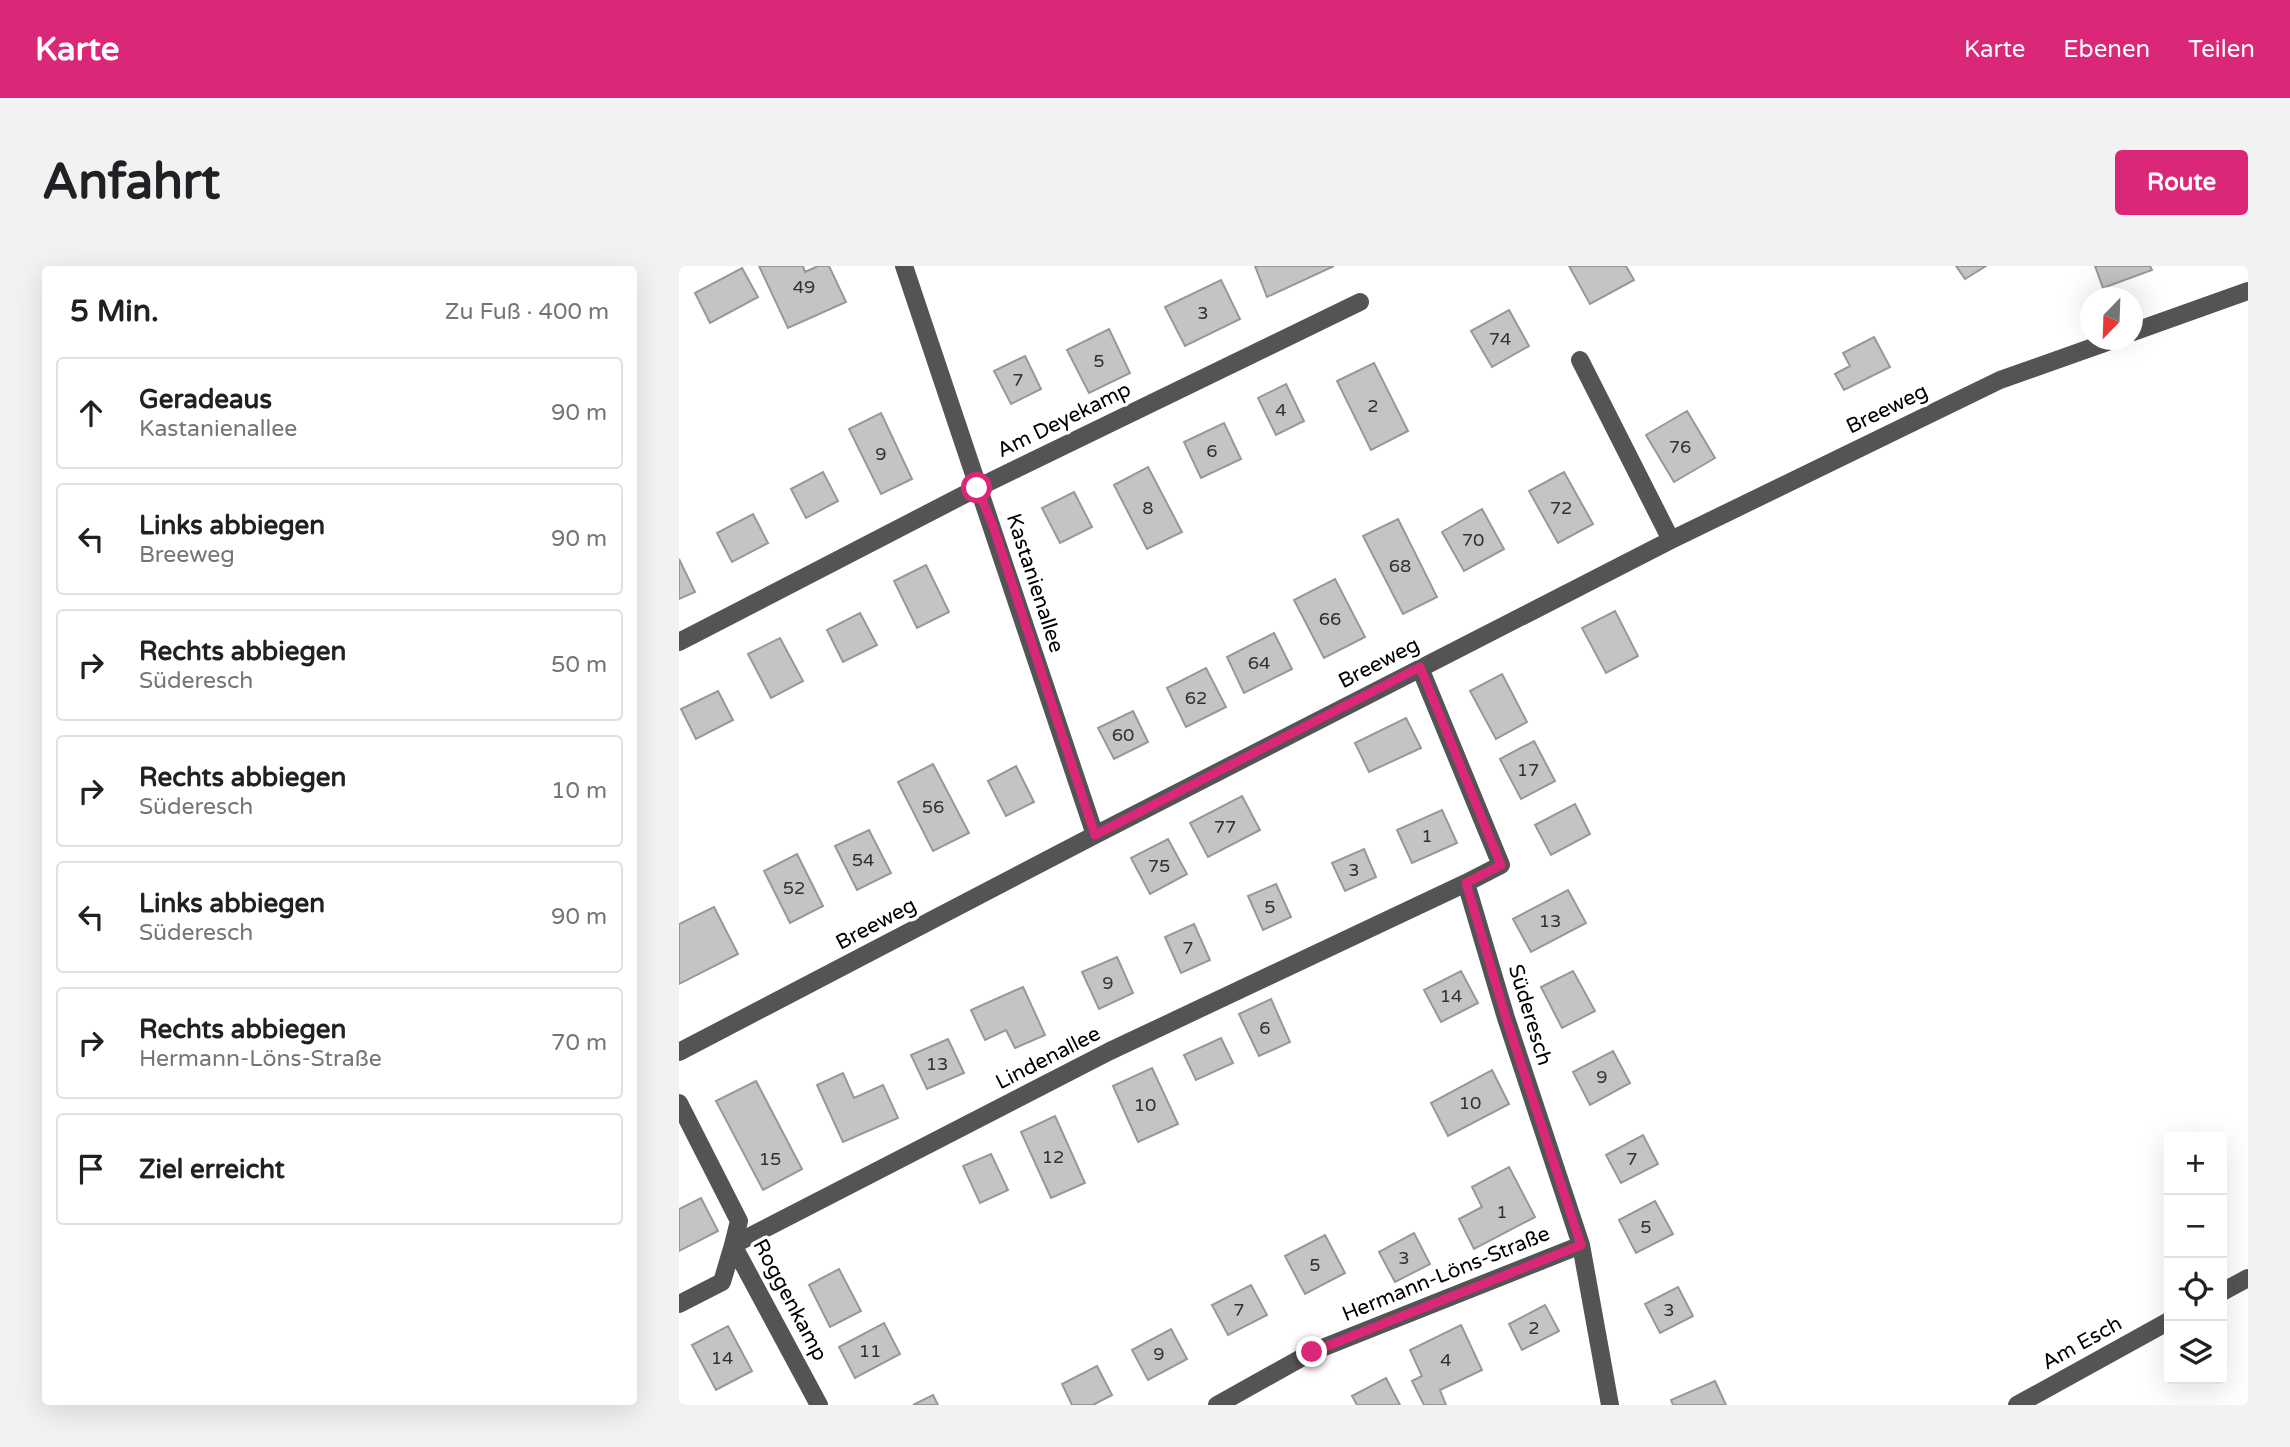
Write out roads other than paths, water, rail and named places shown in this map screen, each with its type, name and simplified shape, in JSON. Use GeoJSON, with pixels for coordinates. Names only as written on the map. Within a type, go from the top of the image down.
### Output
{"type":"FeatureCollection","features":[{"type":"Feature","properties":{"kind":"street","name":"Kastanienallee"},"geometry":{"type":"LineString","coordinates":[[904,266],[1095,835]]}},
{"type":"Feature","properties":{"kind":"street"},"geometry":{"type":"LineString","coordinates":[[2143,328],[2248,291]]}},
{"type":"Feature","properties":{"kind":"street","name":"Am Deyekamp"},"geometry":{"type":"LineString","coordinates":[[679,642],[977,488],[1360,302]]}},
{"type":"Feature","properties":{"kind":"street","name":"Breeweg"},"geometry":{"type":"LineString","coordinates":[[679,1052],[1420,667],[1671,540],[2000,380],[2085,350]]}},
{"type":"Feature","properties":{"kind":"street"},"geometry":{"type":"LineString","coordinates":[[1580,360],[1671,540]]}},
{"type":"Feature","properties":{"kind":"street"},"geometry":{"type":"LineString","coordinates":[[1420,667],[1501,865],[1466,883]]}},
{"type":"Feature","properties":{"kind":"street","name":"Süderesch"},"geometry":{"type":"LineString","coordinates":[[1466,883],[1506,1018],[1581,1245],[1610,1405]]}},
{"type":"Feature","properties":{"kind":"street","name":"Lindenallee"},"geometry":{"type":"LineString","coordinates":[[733,1245],[1110,1051],[1466,883]]}},
{"type":"Feature","properties":{"kind":"street","name":"Roggenkamp"},"geometry":{"type":"LineString","coordinates":[[679,1103],[740,1221],[733,1245],[820,1405]]}},
{"type":"Feature","properties":{"kind":"street"},"geometry":{"type":"LineString","coordinates":[[679,1304],[722,1282],[733,1245]]}},
{"type":"Feature","properties":{"kind":"street","name":"Hermann-Löns-Straße"},"geometry":{"type":"LineString","coordinates":[[1217,1405],[1312,1352],[1581,1245]]}},
{"type":"Feature","properties":{"kind":"street"},"geometry":{"type":"LineString","coordinates":[[2227,1289],[2248,1278]]}},
{"type":"Feature","properties":{"kind":"street","name":"Am Esch"},"geometry":{"type":"LineString","coordinates":[[2017,1405],[2164,1324]]}}]}
